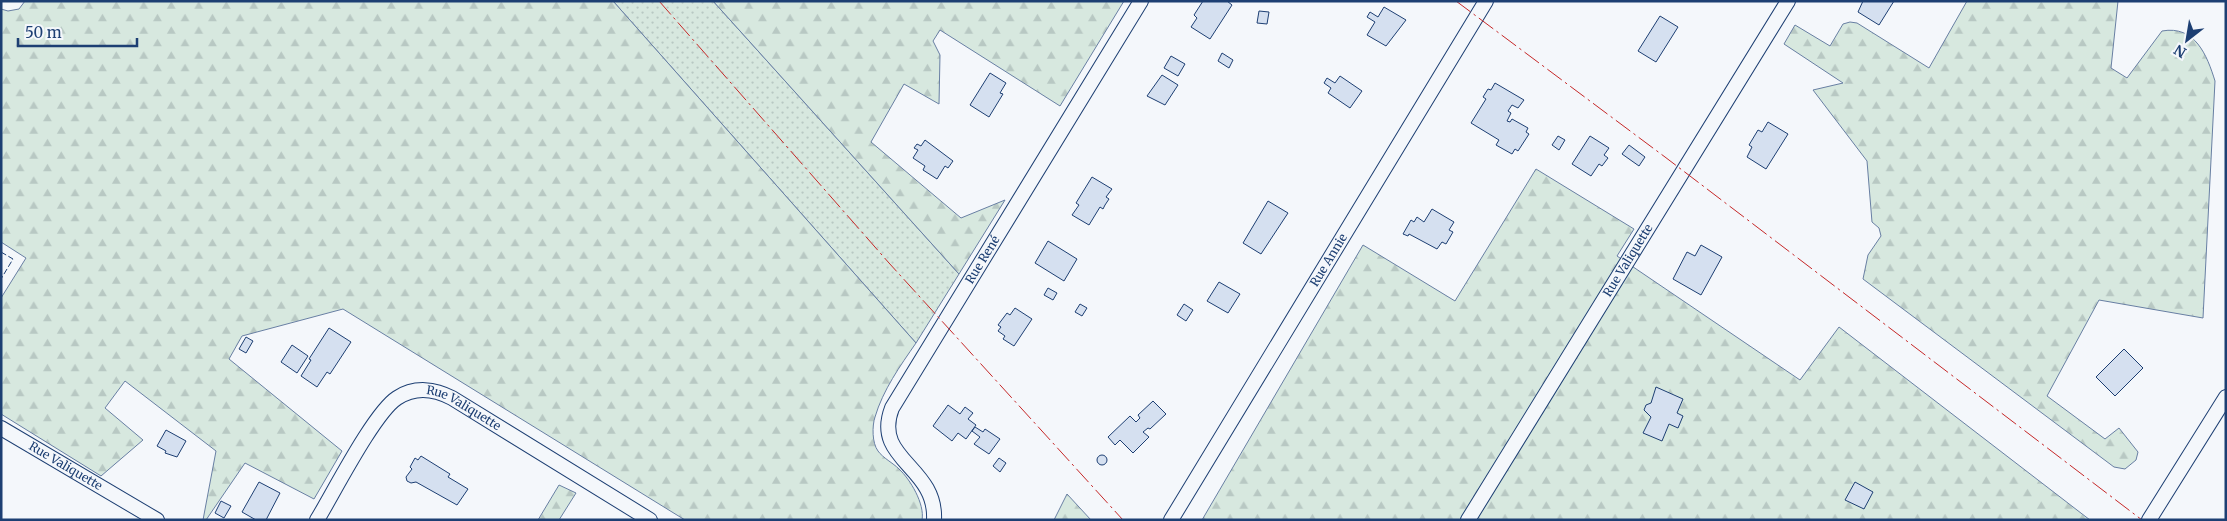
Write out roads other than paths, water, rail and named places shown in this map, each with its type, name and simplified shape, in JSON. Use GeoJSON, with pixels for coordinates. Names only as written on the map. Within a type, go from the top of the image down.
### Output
{"type":"FeatureCollection","features":[{"type":"Feature","properties":{"kind":"street","name":"Rue René"},"geometry":{"type":"LineString","coordinates":[[934,520],[933,503],[927,485],[891,444],[887,427],[892,408],[1141,1]]}},
{"type":"Feature","properties":{"kind":"street","name":"Rue Annie"},"geometry":{"type":"LineString","coordinates":[[1171,520],[1486,1]]}},
{"type":"Feature","properties":{"kind":"street","name":"Rue Valiquette"},"geometry":{"type":"LineString","coordinates":[[1468,520],[1788,1]]}},
{"type":"Feature","properties":{"kind":"street","name":"Rue Valiquette"},"geometry":{"type":"LineString","coordinates":[[317,520],[377,420],[389,404],[408,393],[429,390],[440,391],[452,398],[650,520]]}},
{"type":"Feature","properties":{"kind":"street"},"geometry":{"type":"LineString","coordinates":[[2149,520],[2226,397]]}},
{"type":"Feature","properties":{"kind":"street","name":"Rue Valiquette"},"geometry":{"type":"LineString","coordinates":[[1,428],[157,520]]}}]}
